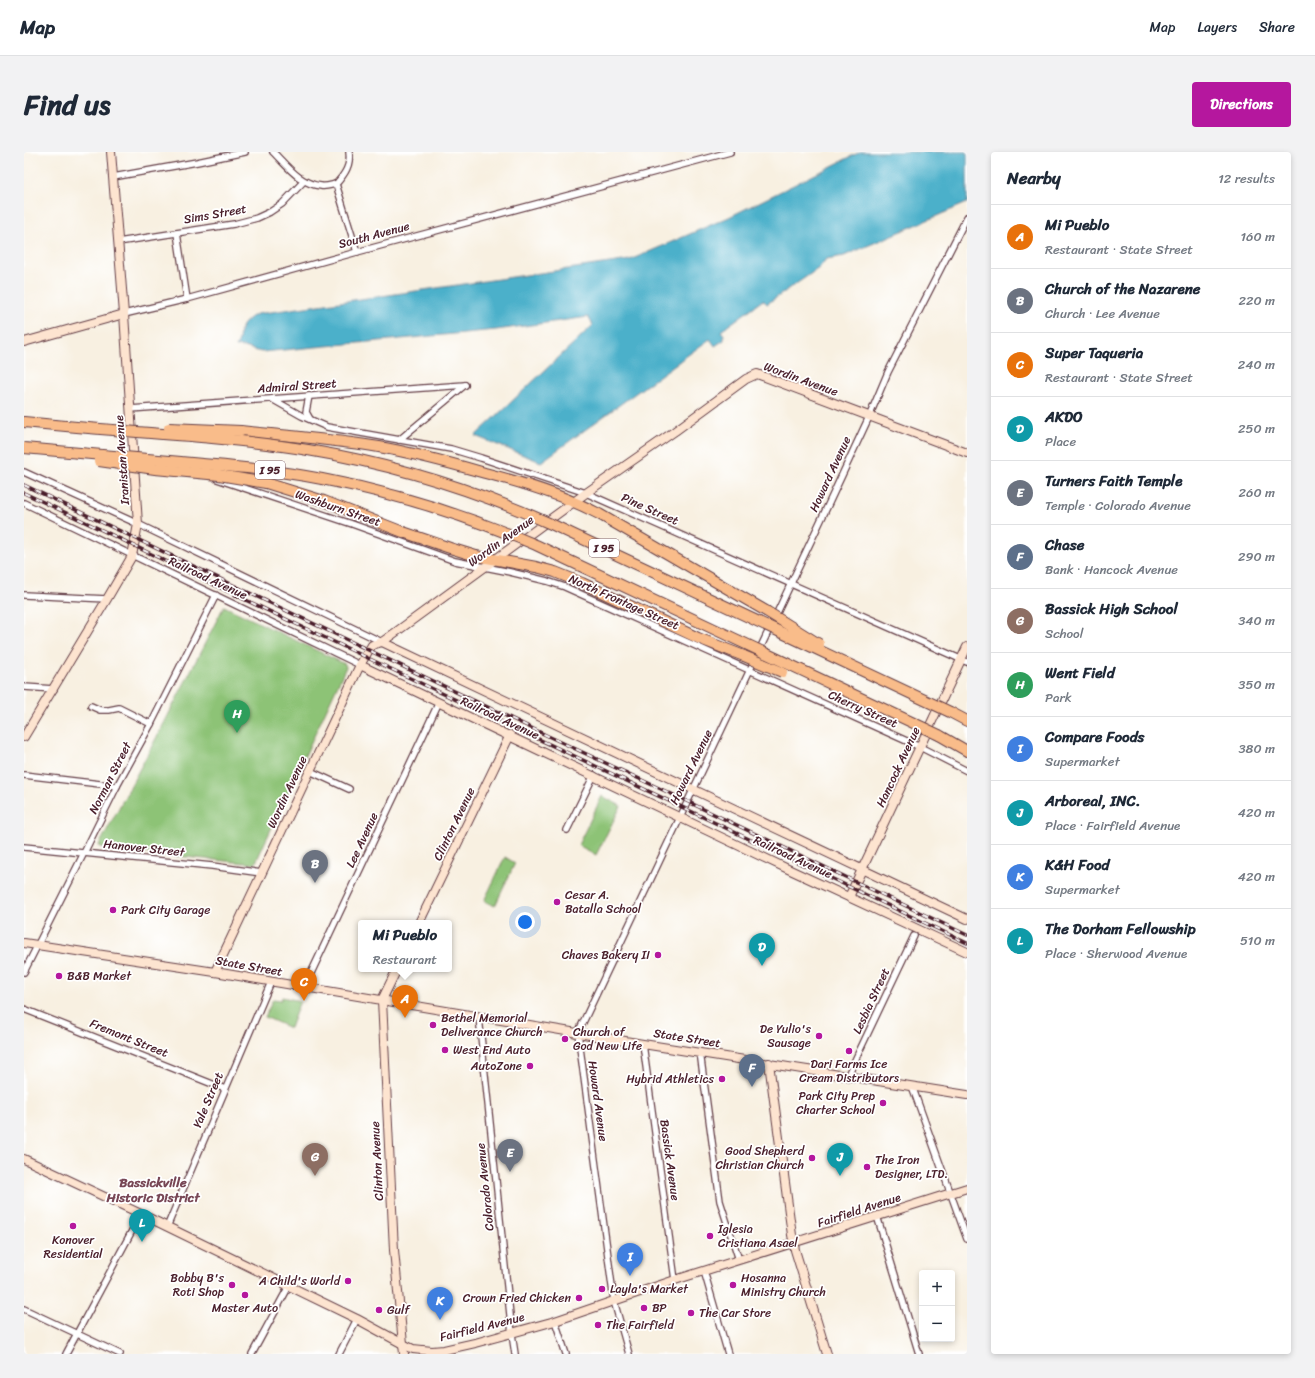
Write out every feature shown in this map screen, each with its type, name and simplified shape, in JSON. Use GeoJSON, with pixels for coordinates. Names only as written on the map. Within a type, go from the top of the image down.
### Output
{"type":"FeatureCollection","features":[{"type":"Feature","properties":{"kind":"highway","name":"I 95"},"geometry":{"type":"LineString","coordinates":[[24,422],[285,446],[361,460],[443,482],[509,506],[551,524],[853,665],[967,721]]}},
{"type":"Feature","properties":{"kind":"highway"},"geometry":{"type":"LineString","coordinates":[[55,425],[241,431],[333,440],[404,451],[551,492],[599,514],[766,611],[853,665]]}},
{"type":"Feature","properties":{"kind":"highway","name":"I 95"},"geometry":{"type":"LineString","coordinates":[[24,449],[267,470],[344,483],[413,500],[530,542],[939,735],[967,751]]}},
{"type":"Feature","properties":{"kind":"highway"},"geometry":{"type":"LineString","coordinates":[[24,449],[138,467],[219,475],[266,483],[324,500],[465,553],[536,567],[564,576],[698,638],[782,672],[796,667]]}},
{"type":"Feature","properties":{"kind":"street","name":"Iranistan Avenue"},"geometry":{"type":"LineString","coordinates":[[24,737],[132,556],[138,524],[124,314],[111,152]]}},
{"type":"Feature","properties":{"kind":"street"},"geometry":{"type":"LineString","coordinates":[[113,177],[244,152]]}},
{"type":"Feature","properties":{"kind":"street"},"geometry":{"type":"LineString","coordinates":[[273,152],[295,175],[304,181],[322,186],[336,184],[345,173],[350,160],[349,152]]}},
{"type":"Feature","properties":{"kind":"street","name":"South Avenue"},"geometry":{"type":"LineString","coordinates":[[24,342],[730,152]]}},
{"type":"Feature","properties":{"kind":"street","name":"Sims Street"},"geometry":{"type":"LineString","coordinates":[[118,242],[234,224],[257,218],[270,212],[286,200],[304,181]]}},
{"type":"Feature","properties":{"kind":"street"},"geometry":{"type":"LineString","coordinates":[[336,184],[357,252]]}},
{"type":"Feature","properties":{"kind":"street","name":"Howard Avenue"},"geometry":{"type":"LineString","coordinates":[[629,1354],[614,1301],[578,1032],[791,584],[869,417],[888,372],[911,324],[967,217]]}},
{"type":"Feature","properties":{"kind":"street"},"geometry":{"type":"LineString","coordinates":[[177,233],[187,299]]}},
{"type":"Feature","properties":{"kind":"street","name":"Wordin Avenue"},"geometry":{"type":"LineString","coordinates":[[215,972],[360,665],[372,645],[382,642],[586,493],[746,379],[757,374],[967,453]]}},
{"type":"Feature","properties":{"kind":"street","name":"Admiral Street"},"geometry":{"type":"LineString","coordinates":[[130,409],[465,384],[399,440]]}},
{"type":"Feature","properties":{"kind":"street"},"geometry":{"type":"LineString","coordinates":[[309,396],[306,412],[310,419]]}},
{"type":"Feature","properties":{"kind":"street","name":"Pine Street"},"geometry":{"type":"LineString","coordinates":[[272,399],[302,416],[327,427],[451,449],[586,493],[964,661]]}},
{"type":"Feature","properties":{"kind":"street","name":"Washburn Street"},"geometry":{"type":"LineString","coordinates":[[135,469],[215,478],[352,524],[455,561],[486,567]]}},
{"type":"Feature","properties":{"kind":"street","name":"Railroad Avenue"},"geometry":{"type":"LineString","coordinates":[[24,472],[138,524],[382,642],[967,919]]}},
{"type":"Feature","properties":{"kind":"street","name":"Railroad Avenue"},"geometry":{"type":"LineString","coordinates":[[24,503],[360,665],[967,952]]}},
{"type":"Feature","properties":{"kind":"street","name":"North Frontage Street"},"geometry":{"type":"LineString","coordinates":[[486,567],[547,581],[566,587],[749,670]]}},
{"type":"Feature","properties":{"kind":"street"},"geometry":{"type":"LineString","coordinates":[[24,595],[107,599]]}},
{"type":"Feature","properties":{"kind":"street","name":"Norman Street"},"geometry":{"type":"LineString","coordinates":[[24,972],[117,786],[151,724],[216,595]]}},
{"type":"Feature","properties":{"kind":"street","name":"Hancock Avenue"},"geometry":{"type":"LineString","coordinates":[[849,897],[920,747],[964,661],[967,647]]}},
{"type":"Feature","properties":{"kind":"street","name":"Cherry Street"},"geometry":{"type":"LineString","coordinates":[[749,670],[920,747],[967,771]]}},
{"type":"Feature","properties":{"kind":"street"},"geometry":{"type":"LineString","coordinates":[[24,687],[54,689]]}},
{"type":"Feature","properties":{"kind":"street","name":"Lee Avenue"},"geometry":{"type":"LineString","coordinates":[[304,988],[439,702]]}},
{"type":"Feature","properties":{"kind":"street"},"geometry":{"type":"LineString","coordinates":[[91,706],[100,710],[119,708],[151,724]]}},
{"type":"Feature","properties":{"kind":"street","name":"Clinton Avenue"},"geometry":{"type":"LineString","coordinates":[[420,920],[510,735]]}},
{"type":"Feature","properties":{"kind":"street"},"geometry":{"type":"LineString","coordinates":[[310,771],[349,789]]}},
{"type":"Feature","properties":{"kind":"street"},"geometry":{"type":"LineString","coordinates":[[24,775],[117,786]]}},
{"type":"Feature","properties":{"kind":"street"},"geometry":{"type":"LineString","coordinates":[[567,830],[594,775]]}},
{"type":"Feature","properties":{"kind":"street","name":"Hanover Street"},"geometry":{"type":"LineString","coordinates":[[24,847],[212,866],[262,873]]}},
{"type":"Feature","properties":{"kind":"street","name":"Lesbia Street"},"geometry":{"type":"LineString","coordinates":[[848,1075],[914,936]]}},
{"type":"Feature","properties":{"kind":"street","name":"State Street"},"geometry":{"type":"LineString","coordinates":[[24,942],[215,972],[643,1044],[848,1075],[967,1095]]}},
{"type":"Feature","properties":{"kind":"street","name":"Clinton Avenue"},"geometry":{"type":"LineString","coordinates":[[396,972],[382,1000],[394,1250],[404,1354]]}},
{"type":"Feature","properties":{"kind":"street","name":"Yale Street"},"geometry":{"type":"LineString","coordinates":[[167,1227],[271,982]]}},
{"type":"Feature","properties":{"kind":"street","name":"Fremont Street"},"geometry":{"type":"LineString","coordinates":[[24,1009],[225,1089]]}},
{"type":"Feature","properties":{"kind":"street","name":"Colorado Avenue"},"geometry":{"type":"LineString","coordinates":[[479,1017],[515,1354]]}},
{"type":"Feature","properties":{"kind":"street","name":"Bassick Avenue"},"geometry":{"type":"LineString","coordinates":[[643,1044],[675,1280]]}},
{"type":"Feature","properties":{"kind":"street"},"geometry":{"type":"LineString","coordinates":[[700,1052],[720,1201],[740,1260]]}},
{"type":"Feature","properties":{"kind":"street"},"geometry":{"type":"LineString","coordinates":[[769,1063],[794,1243],[827,1354]]}},
{"type":"Feature","properties":{"kind":"street"},"geometry":{"type":"LineString","coordinates":[[912,1086],[967,1238]]}},
{"type":"Feature","properties":{"kind":"street","name":"Fairfield Avenue"},"geometry":{"type":"LineString","coordinates":[[24,1159],[141,1214],[357,1319],[417,1350],[438,1350],[512,1334],[675,1280],[967,1188]]}},
{"type":"Feature","properties":{"kind":"street"},"geometry":{"type":"LineString","coordinates":[[66,1354],[141,1214]]}},
{"type":"Feature","properties":{"kind":"street"},"geometry":{"type":"LineString","coordinates":[[877,1216],[919,1354]]}},
{"type":"Feature","properties":{"kind":"street"},"geometry":{"type":"LineString","coordinates":[[704,1271],[728,1354]]}},
{"type":"Feature","properties":{"kind":"street"},"geometry":{"type":"LineString","coordinates":[[252,1354],[289,1286]]}},
{"type":"Feature","properties":{"kind":"street"},"geometry":{"type":"LineString","coordinates":[[24,1309],[120,1354]]}},
{"type":"Feature","properties":{"kind":"street"},"geometry":{"type":"LineString","coordinates":[[339,1354],[357,1319]]}},
{"type":"Feature","properties":{"kind":"street"},"geometry":{"type":"LineString","coordinates":[[555,1321],[566,1354]]}},
{"type":"Feature","properties":{"kind":"green space"},"geometry":{"type":"Polygon","coordinates":[[[224,606],[345,664],[346,667],[255,864],[100,847],[99,845],[224,606]]]}},
{"type":"Feature","properties":{"kind":"green space"},"geometry":{"type":"Polygon","coordinates":[[[602,796],[621,806],[596,855],[578,845],[602,796]]]}},
{"type":"Feature","properties":{"kind":"green space"},"geometry":{"type":"Polygon","coordinates":[[[505,857],[515,863],[495,906],[484,901],[505,857]]]}},
{"type":"Feature","properties":{"kind":"green space"},"geometry":{"type":"Polygon","coordinates":[[[282,997],[300,1001],[290,1028],[265,1017],[273,999],[281,1000],[282,997]]]}},
{"type":"Feature","properties":{"kind":"water"},"geometry":{"type":"Polygon","coordinates":[[[860,152],[967,152],[967,203],[844,256],[826,259],[819,268],[767,304],[763,300],[721,331],[724,335],[724,340],[715,346],[710,339],[541,462],[475,436],[593,325],[588,317],[496,330],[262,352],[243,347],[236,347],[242,327],[248,320],[257,314],[630,260],[729,217],[860,152]]]}},
{"type":"Feature","properties":{"kind":"railway"},"geometry":{"type":"LineString","coordinates":[[24,485],[967,935]]}},
{"type":"Feature","properties":{"kind":"railway"},"geometry":{"type":"LineString","coordinates":[[24,493],[260,607],[967,943]]}},
{"type":"Feature","properties":{"kind":"place","name":"Went Field"},"geometry":{"type":"Point","coordinates":[237,733]}},
{"type":"Feature","properties":{"kind":"place","name":"Church of the Nazarene"},"geometry":{"type":"Point","coordinates":[315,883]}},
{"type":"Feature","properties":{"kind":"place","name":"Cesar A. Batalla School"},"geometry":{"type":"Point","coordinates":[557,902]}},
{"type":"Feature","properties":{"kind":"place","name":"Park City Garage"},"geometry":{"type":"Point","coordinates":[113,910]}},
{"type":"Feature","properties":{"kind":"place","name":"Chaves Bakery II"},"geometry":{"type":"Point","coordinates":[658,955]}},
{"type":"Feature","properties":{"kind":"place","name":"AKDO"},"geometry":{"type":"Point","coordinates":[762,966]}},
{"type":"Feature","properties":{"kind":"place","name":"B&B Market"},"geometry":{"type":"Point","coordinates":[59,976]}},
{"type":"Feature","properties":{"kind":"place","name":"Super Taqueria"},"geometry":{"type":"Point","coordinates":[304,1001]}},
{"type":"Feature","properties":{"kind":"place","name":"Mi Pueblo"},"geometry":{"type":"Point","coordinates":[405,1018]}},
{"type":"Feature","properties":{"kind":"place","name":"Bethel Memorial Deliverance Church"},"geometry":{"type":"Point","coordinates":[433,1025]}},
{"type":"Feature","properties":{"kind":"place","name":"De Yulio's Sausage"},"geometry":{"type":"Point","coordinates":[819,1036]}},
{"type":"Feature","properties":{"kind":"place","name":"Church of God New Life"},"geometry":{"type":"Point","coordinates":[565,1039]}},
{"type":"Feature","properties":{"kind":"place","name":"West End Auto"},"geometry":{"type":"Point","coordinates":[445,1050]}},
{"type":"Feature","properties":{"kind":"place","name":"Dari Farms Ice Cream Distributors"},"geometry":{"type":"Point","coordinates":[849,1051]}},
{"type":"Feature","properties":{"kind":"place","name":"AutoZone"},"geometry":{"type":"Point","coordinates":[530,1066]}},
{"type":"Feature","properties":{"kind":"place","name":"Hybrid Athletics"},"geometry":{"type":"Point","coordinates":[722,1079]}},
{"type":"Feature","properties":{"kind":"place","name":"Chase"},"geometry":{"type":"Point","coordinates":[752,1087]}},
{"type":"Feature","properties":{"kind":"place","name":"Park City Prep Charter School"},"geometry":{"type":"Point","coordinates":[883,1103]}},
{"type":"Feature","properties":{"kind":"place","name":"Good Shepherd Christian Church"},"geometry":{"type":"Point","coordinates":[812,1158]}},
{"type":"Feature","properties":{"kind":"place","name":"The Iron Designer, LTD."},"geometry":{"type":"Point","coordinates":[867,1167]}},
{"type":"Feature","properties":{"kind":"place","name":"Turners Faith Temple"},"geometry":{"type":"Point","coordinates":[510,1172]}},
{"type":"Feature","properties":{"kind":"place","name":"Bassick High School"},"geometry":{"type":"Point","coordinates":[315,1176]}},
{"type":"Feature","properties":{"kind":"place","name":"Arboreal, INC."},"geometry":{"type":"Point","coordinates":[840,1176]}},
{"type":"Feature","properties":{"kind":"place","name":"Konover Residential"},"geometry":{"type":"Point","coordinates":[73,1226]}},
{"type":"Feature","properties":{"kind":"place","name":"Iglesia Cristiana Asael"},"geometry":{"type":"Point","coordinates":[710,1236]}},
{"type":"Feature","properties":{"kind":"place","name":"The Dorham Fellowship"},"geometry":{"type":"Point","coordinates":[142,1242]}},
{"type":"Feature","properties":{"kind":"place","name":"Compare Foods"},"geometry":{"type":"Point","coordinates":[630,1276]}},
{"type":"Feature","properties":{"kind":"place","name":"A Child's World"},"geometry":{"type":"Point","coordinates":[348,1281]}},
{"type":"Feature","properties":{"kind":"place","name":"Bobby B's Roti Shop"},"geometry":{"type":"Point","coordinates":[232,1285]}},
{"type":"Feature","properties":{"kind":"place","name":"Hosanna Ministry Church"},"geometry":{"type":"Point","coordinates":[733,1285]}},
{"type":"Feature","properties":{"kind":"place","name":"Layla's Market"},"geometry":{"type":"Point","coordinates":[602,1289]}},
{"type":"Feature","properties":{"kind":"place","name":"Master Auto"},"geometry":{"type":"Point","coordinates":[245,1295]}},
{"type":"Feature","properties":{"kind":"place","name":"Crown Fried Chicken"},"geometry":{"type":"Point","coordinates":[579,1298]}},
{"type":"Feature","properties":{"kind":"place","name":"BP"},"geometry":{"type":"Point","coordinates":[644,1308]}},
{"type":"Feature","properties":{"kind":"place","name":"Gulf"},"geometry":{"type":"Point","coordinates":[379,1310]}},
{"type":"Feature","properties":{"kind":"place","name":"The Car Store"},"geometry":{"type":"Point","coordinates":[691,1313]}},
{"type":"Feature","properties":{"kind":"place","name":"K&H Food"},"geometry":{"type":"Point","coordinates":[440,1320]}},
{"type":"Feature","properties":{"kind":"place","name":"The Fairfield"},"geometry":{"type":"Point","coordinates":[598,1325]}},
{"type":"Feature","properties":{"kind":"district","name":"Bassickville Historic District"},"geometry":{"type":"Point","coordinates":[153,1190]}}]}
